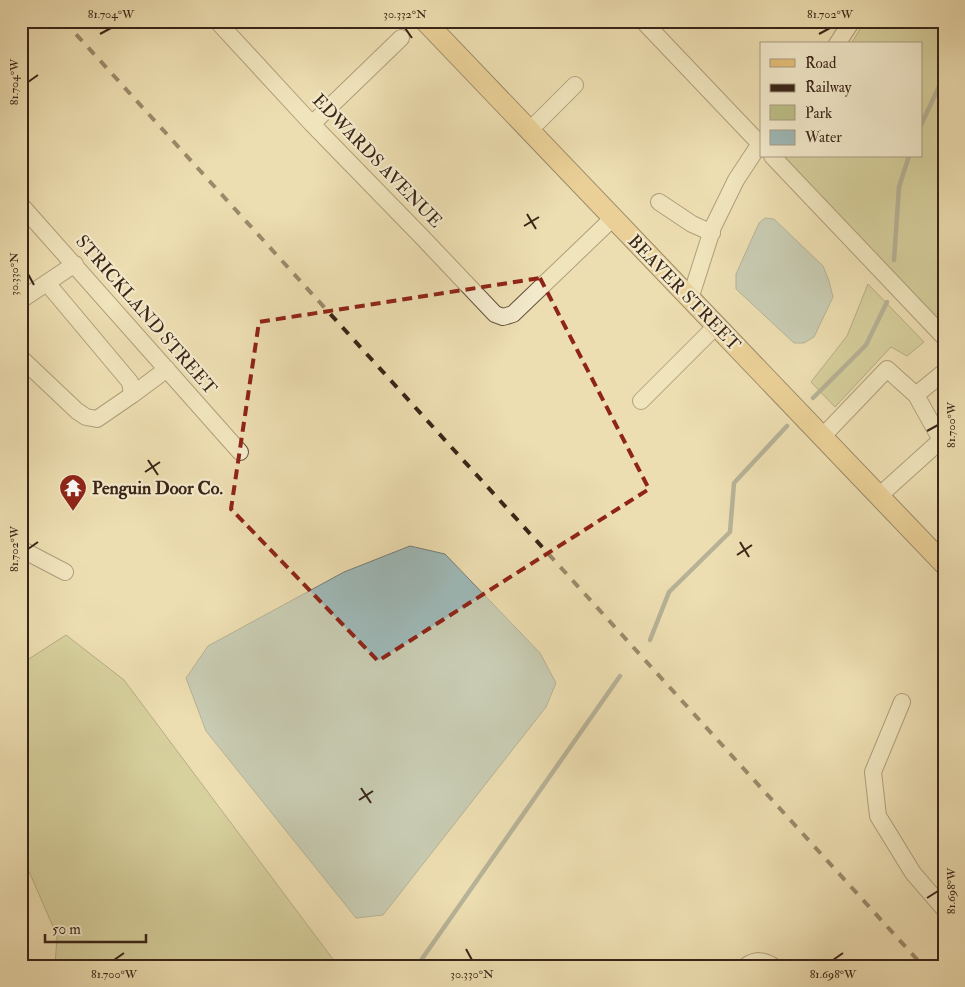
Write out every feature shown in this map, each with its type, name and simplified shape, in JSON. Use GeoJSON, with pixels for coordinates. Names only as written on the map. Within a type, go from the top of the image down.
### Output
{"type":"FeatureCollection","features":[{"type":"Feature","properties":{"kind":"main road","name":"BEAVER STREET"},"geometry":{"type":"LineString","coordinates":[[425,21],[944,564]]}},
{"type":"Feature","properties":{"kind":"street","name":"EDWARDS AVENUE"},"geometry":{"type":"LineString","coordinates":[[217,21],[312,124],[495,314],[503,317],[513,314],[613,218]]}},
{"type":"Feature","properties":{"kind":"street"},"geometry":{"type":"LineString","coordinates":[[643,21],[760,142]]}},
{"type":"Feature","properties":{"kind":"street"},"geometry":{"type":"LineString","coordinates":[[838,42],[852,21]]}},
{"type":"Feature","properties":{"kind":"street"},"geometry":{"type":"LineString","coordinates":[[312,124],[401,38]]}},
{"type":"Feature","properties":{"kind":"street"},"geometry":{"type":"LineString","coordinates":[[530,131],[574,85]]}},
{"type":"Feature","properties":{"kind":"street"},"geometry":{"type":"LineString","coordinates":[[690,298],[712,233],[736,180],[760,144]]}},
{"type":"Feature","properties":{"kind":"street"},"geometry":{"type":"LineString","coordinates":[[774,158],[944,337]]}},
{"type":"Feature","properties":{"kind":"street"},"geometry":{"type":"LineString","coordinates":[[659,202],[692,224],[712,233]]}},
{"type":"Feature","properties":{"kind":"street","name":"STRICKLAND STREET"},"geometry":{"type":"LineString","coordinates":[[21,205],[240,452]]}},
{"type":"Feature","properties":{"kind":"street"},"geometry":{"type":"LineString","coordinates":[[21,300],[75,264]]}},
{"type":"Feature","properties":{"kind":"street"},"geometry":{"type":"LineString","coordinates":[[47,282],[130,382],[132,395]]}},
{"type":"Feature","properties":{"kind":"street"},"geometry":{"type":"LineString","coordinates":[[641,401],[716,326]]}},
{"type":"Feature","properties":{"kind":"street"},"geometry":{"type":"LineString","coordinates":[[21,358],[77,411],[86,417],[97,419],[167,369]]}},
{"type":"Feature","properties":{"kind":"street"},"geometry":{"type":"LineString","coordinates":[[822,437],[887,369],[916,395],[941,440],[879,496]]}},
{"type":"Feature","properties":{"kind":"street"},"geometry":{"type":"LineString","coordinates":[[916,395],[944,372]]}},
{"type":"Feature","properties":{"kind":"street"},"geometry":{"type":"LineString","coordinates":[[21,548],[65,572]]}},
{"type":"Feature","properties":{"kind":"street"},"geometry":{"type":"LineString","coordinates":[[902,702],[873,772],[878,816],[913,873],[944,909]]}},
{"type":"Feature","properties":{"kind":"street"},"geometry":{"type":"LineString","coordinates":[[746,966],[751,962],[763,960],[773,966]]}},
{"type":"Feature","properties":{"kind":"highlighted area"},"geometry":{"type":"Polygon","coordinates":[[[540,278],[649,489],[378,661],[231,509],[259,322],[540,278]]]}},
{"type":"Feature","properties":{"kind":"green space"},"geometry":{"type":"Polygon","coordinates":[[[865,21],[944,21],[944,327],[785,158],[922,158],[922,42],[852,42],[865,21]]]}},
{"type":"Feature","properties":{"kind":"green space"},"geometry":{"type":"Polygon","coordinates":[[[868,284],[924,342],[907,356],[891,347],[835,407],[811,382],[847,336],[868,284]]]}},
{"type":"Feature","properties":{"kind":"green space"},"geometry":{"type":"Polygon","coordinates":[[[66,635],[124,680],[338,966],[55,966],[57,936],[21,853],[21,664],[66,635]]]}},
{"type":"Feature","properties":{"kind":"water"},"geometry":{"type":"Polygon","coordinates":[[[765,218],[774,219],[823,266],[829,281],[833,297],[814,337],[804,343],[794,343],[736,289],[736,274],[759,223],[765,218]]]}},
{"type":"Feature","properties":{"kind":"water"},"geometry":{"type":"Polygon","coordinates":[[[410,546],[445,554],[540,653],[556,683],[546,707],[383,915],[356,918],[206,731],[186,678],[208,646],[344,572],[410,546]]]}},
{"type":"Feature","properties":{"kind":"waterway"},"geometry":{"type":"LineString","coordinates":[[922,123],[944,76]]}},
{"type":"Feature","properties":{"kind":"waterway"},"geometry":{"type":"LineString","coordinates":[[894,260],[899,187],[908,158]]}},
{"type":"Feature","properties":{"kind":"waterway"},"geometry":{"type":"LineString","coordinates":[[813,398],[866,345],[887,302]]}},
{"type":"Feature","properties":{"kind":"waterway"},"geometry":{"type":"LineString","coordinates":[[650,640],[669,592],[730,532],[734,483],[787,426]]}},
{"type":"Feature","properties":{"kind":"waterway"},"geometry":{"type":"LineString","coordinates":[[417,966],[620,676]]}},
{"type":"Feature","properties":{"kind":"railway"},"geometry":{"type":"LineString","coordinates":[[64,21],[923,966]]}},
{"type":"Feature","properties":{"kind":"place","name":"Penguin Door Co."},"geometry":{"type":"Point","coordinates":[73,512]}}]}
